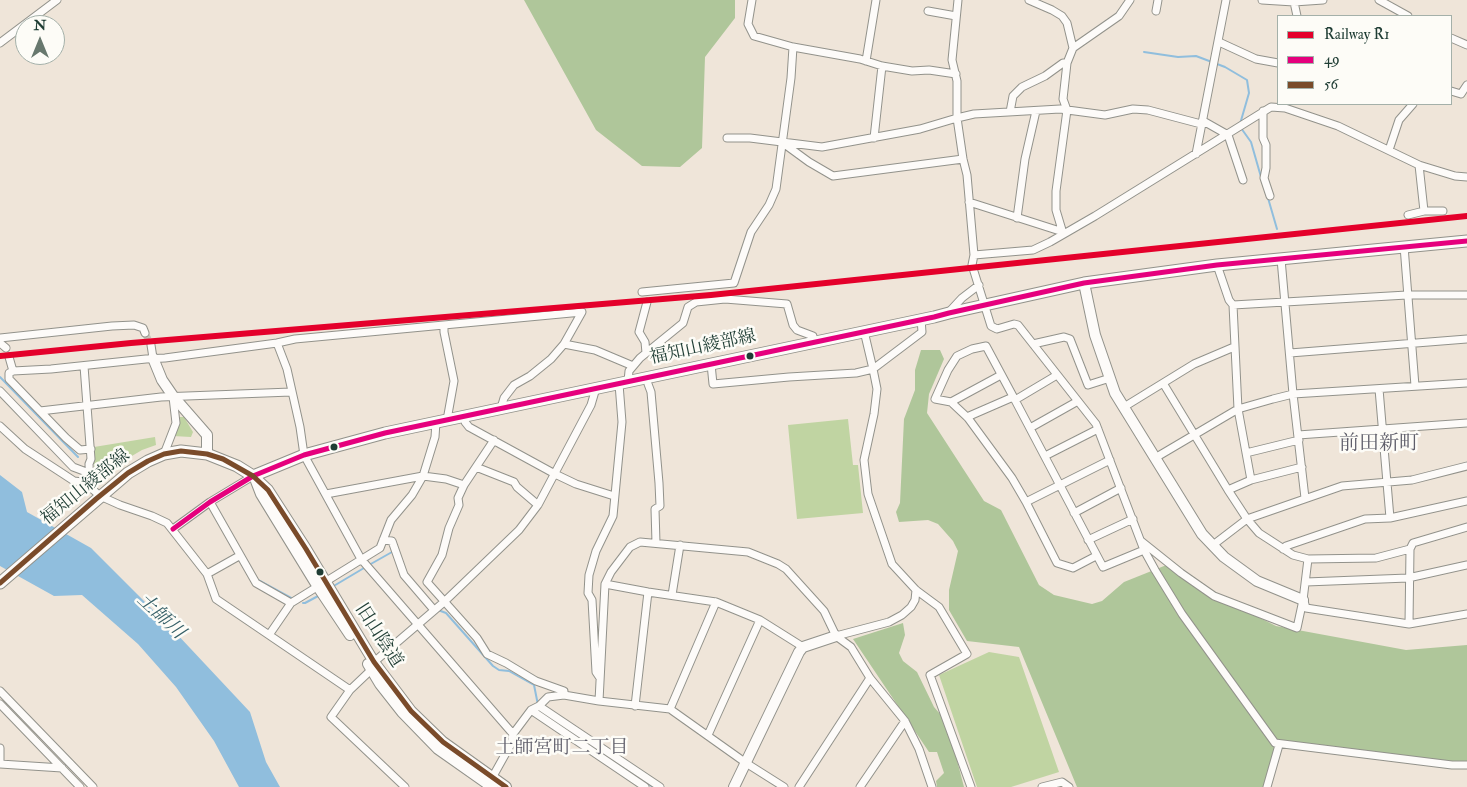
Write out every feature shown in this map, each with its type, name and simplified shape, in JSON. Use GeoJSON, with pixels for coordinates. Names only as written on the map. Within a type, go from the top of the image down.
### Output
{"type":"FeatureCollection","features":[{"type":"Feature","properties":{"kind":"main road","name":"福知山綾部線"},"geometry":{"type":"LineString","coordinates":[[0,583],[128,473],[164,454],[187,451],[207,454],[237,466],[253,476],[304,455],[385,433],[1084,283],[1217,265],[1467,241]]}},
{"type":"Feature","properties":{"kind":"street"},"geometry":{"type":"LineString","coordinates":[[0,43],[57,0]]}},
{"type":"Feature","properties":{"kind":"street"},"geometry":{"type":"LineString","coordinates":[[752,0],[748,24],[754,36],[793,47],[840,54],[882,66],[912,71],[929,70],[956,74]]}},
{"type":"Feature","properties":{"kind":"street"},"geometry":{"type":"LineString","coordinates":[[866,61],[876,0]]}},
{"type":"Feature","properties":{"kind":"street"},"geometry":{"type":"LineString","coordinates":[[958,0],[952,60],[957,81],[957,118],[967,175],[974,255],[973,269],[991,326],[997,329],[1014,324],[1018,325],[1096,424],[1144,550],[1182,614],[1279,745],[1288,744],[1452,765],[1467,765]]}},
{"type":"Feature","properties":{"kind":"street"},"geometry":{"type":"LineString","coordinates":[[1029,0],[1062,16],[1067,24],[1073,48],[1067,64],[1063,99],[1067,110],[1056,191],[1056,210],[1063,232]]}},
{"type":"Feature","properties":{"kind":"street"},"geometry":{"type":"LineString","coordinates":[[1073,48],[1119,16],[1130,0]]}},
{"type":"Feature","properties":{"kind":"street"},"geometry":{"type":"LineString","coordinates":[[1156,11],[1158,0]]}},
{"type":"Feature","properties":{"kind":"street"},"geometry":{"type":"LineString","coordinates":[[1196,154],[1226,0]]}},
{"type":"Feature","properties":{"kind":"street"},"geometry":{"type":"LineString","coordinates":[[1262,0],[1294,2],[1323,0]]}},
{"type":"Feature","properties":{"kind":"street"},"geometry":{"type":"LineString","coordinates":[[1379,0],[1406,15]]}},
{"type":"Feature","properties":{"kind":"street"},"geometry":{"type":"LineString","coordinates":[[1294,2],[1297,15]]}},
{"type":"Feature","properties":{"kind":"street"},"geometry":{"type":"LineString","coordinates":[[928,11],[956,16]]}},
{"type":"Feature","properties":{"kind":"street"},"geometry":{"type":"LineString","coordinates":[[1452,38],[1467,45]]}},
{"type":"Feature","properties":{"kind":"street"},"geometry":{"type":"LineString","coordinates":[[1219,42],[1256,59],[1277,63]]}},
{"type":"Feature","properties":{"kind":"street"},"geometry":{"type":"LineString","coordinates":[[642,292],[734,283],[751,232],[769,205],[776,189],[791,78],[793,47]]}},
{"type":"Feature","properties":{"kind":"street"},"geometry":{"type":"LineString","coordinates":[[1010,112],[1013,96],[1022,88],[1064,63],[1067,64]]}},
{"type":"Feature","properties":{"kind":"street"},"geometry":{"type":"LineString","coordinates":[[874,138],[882,66]]}},
{"type":"Feature","properties":{"kind":"street"},"geometry":{"type":"LineString","coordinates":[[1452,91],[1462,94],[1467,84]]}},
{"type":"Feature","properties":{"kind":"street"},"geometry":{"type":"LineString","coordinates":[[1389,150],[1399,120],[1412,105]]}},
{"type":"Feature","properties":{"kind":"street"},"geometry":{"type":"LineString","coordinates":[[974,255],[1033,250],[1228,135],[1271,107],[1285,108],[1308,115],[1356,134],[1419,165],[1455,176],[1467,177]]}},
{"type":"Feature","properties":{"kind":"street"},"geometry":{"type":"LineString","coordinates":[[727,138],[750,138],[822,147],[920,129],[974,114],[1060,109],[1105,115],[1133,109],[1148,110],[1201,124],[1205,122],[1228,135],[1243,180]]}},
{"type":"Feature","properties":{"kind":"street"},"geometry":{"type":"LineString","coordinates":[[1017,218],[1025,159],[1036,111]]}},
{"type":"Feature","properties":{"kind":"street"},"geometry":{"type":"LineString","coordinates":[[1263,111],[1263,138],[1266,145],[1264,178],[1270,196]]}},
{"type":"Feature","properties":{"kind":"street"},"geometry":{"type":"LineString","coordinates":[[783,143],[809,162],[833,176],[963,159]]}},
{"type":"Feature","properties":{"kind":"street"},"geometry":{"type":"LineString","coordinates":[[1419,165],[1424,212]]}},
{"type":"Feature","properties":{"kind":"street"},"geometry":{"type":"LineString","coordinates":[[969,202],[1063,232]]}},
{"type":"Feature","properties":{"kind":"street"},"geometry":{"type":"LineString","coordinates":[[1408,215],[1424,212],[1443,212]]}},
{"type":"Feature","properties":{"kind":"street"},"geometry":{"type":"LineString","coordinates":[[1404,246],[1415,386]]}},
{"type":"Feature","properties":{"kind":"street"},"geometry":{"type":"LineString","coordinates":[[1281,259],[1293,394],[1305,498]]}},
{"type":"Feature","properties":{"kind":"street"},"geometry":{"type":"LineString","coordinates":[[1217,265],[1223,285],[1233,304],[1238,409],[1251,480]]}},
{"type":"Feature","properties":{"kind":"street"},"geometry":{"type":"LineString","coordinates":[[1084,283],[1095,335],[1115,393],[1202,534],[1224,557],[1257,581],[1303,600],[1306,608],[1410,624],[1467,614]]}},
{"type":"Feature","properties":{"kind":"street"},"geometry":{"type":"LineString","coordinates":[[949,313],[962,298],[979,285]]}},
{"type":"Feature","properties":{"kind":"street"},"geometry":{"type":"LineString","coordinates":[[1233,304],[1407,295],[1467,295]]}},
{"type":"Feature","properties":{"kind":"street"},"geometry":{"type":"LineString","coordinates":[[600,678],[596,672],[592,600],[588,593],[589,575],[596,551],[613,516],[624,382],[629,371],[646,353],[683,323],[688,307],[696,302],[708,300],[726,299],[787,304],[793,325],[797,330],[813,336],[814,342]]}},
{"type":"Feature","properties":{"kind":"street"},"geometry":{"type":"LineString","coordinates":[[646,353],[645,342],[639,332],[647,302]]}},
{"type":"Feature","properties":{"kind":"street"},"geometry":{"type":"LineString","coordinates":[[89,464],[80,450],[9,379],[8,373],[216,352],[277,344],[296,339],[582,312],[564,344],[551,359],[530,376],[514,385],[504,398],[501,408]]}},
{"type":"Feature","properties":{"kind":"street"},"geometry":{"type":"LineString","coordinates":[[711,364],[713,384],[856,373],[873,368],[922,332],[921,319]]}},
{"type":"Feature","properties":{"kind":"street"},"geometry":{"type":"LineString","coordinates":[[0,338],[134,325],[143,328],[146,333]]}},
{"type":"Feature","properties":{"kind":"street"},"geometry":{"type":"LineString","coordinates":[[269,636],[291,603],[380,548],[391,520],[412,495],[423,476],[434,437],[454,381],[444,325]]}},
{"type":"Feature","properties":{"kind":"street"},"geometry":{"type":"LineString","coordinates":[[864,331],[876,389],[874,414],[864,460],[868,494],[892,564],[916,590],[938,607],[967,654],[930,675],[971,787]]}},
{"type":"Feature","properties":{"kind":"street"},"geometry":{"type":"LineString","coordinates":[[1033,344],[1064,337],[1070,339],[1088,385],[1110,378]]}},
{"type":"Feature","properties":{"kind":"street"},"geometry":{"type":"LineString","coordinates":[[1290,353],[1467,339]]}},
{"type":"Feature","properties":{"kind":"street"},"geometry":{"type":"LineString","coordinates":[[277,344],[287,369],[300,427],[304,455],[361,560],[513,734]]}},
{"type":"Feature","properties":{"kind":"street"},"geometry":{"type":"LineString","coordinates":[[564,344],[595,350],[633,366]]}},
{"type":"Feature","properties":{"kind":"street"},"geometry":{"type":"LineString","coordinates":[[151,345],[153,358],[162,380],[206,435],[207,454]]}},
{"type":"Feature","properties":{"kind":"street"},"geometry":{"type":"LineString","coordinates":[[1096,556],[1073,568],[1057,563],[1012,478],[967,417],[951,402],[935,399],[948,370],[957,356],[972,349],[986,346],[1103,568],[1144,550]]}},
{"type":"Feature","properties":{"kind":"street"},"geometry":{"type":"LineString","coordinates":[[1124,407],[1194,364],[1234,348]]}},
{"type":"Feature","properties":{"kind":"street"},"geometry":{"type":"LineString","coordinates":[[9,356],[13,371]]}},
{"type":"Feature","properties":{"kind":"street"},"geometry":{"type":"LineString","coordinates":[[84,366],[91,449],[89,464],[90,487],[98,498],[152,516],[168,524],[207,574],[216,599],[350,690]]}},
{"type":"Feature","properties":{"kind":"street"},"geometry":{"type":"LineString","coordinates":[[951,402],[1002,375]]}},
{"type":"Feature","properties":{"kind":"street"},"geometry":{"type":"LineString","coordinates":[[967,417],[1014,398],[1057,375]]}},
{"type":"Feature","properties":{"kind":"street"},"geometry":{"type":"LineString","coordinates":[[1163,383],[1228,490],[1247,519],[1259,533],[1293,555],[1308,559],[1376,558],[1410,549]]}},
{"type":"Feature","properties":{"kind":"street"},"geometry":{"type":"LineString","coordinates":[[1155,458],[1238,409],[1293,394],[1467,383]]}},
{"type":"Feature","properties":{"kind":"street"},"geometry":{"type":"LineString","coordinates":[[648,384],[651,392],[660,483],[660,506],[655,509],[656,543]]}},
{"type":"Feature","properties":{"kind":"street"},"geometry":{"type":"LineString","coordinates":[[405,787],[331,717],[350,690],[372,666],[444,602],[519,530],[538,505],[555,474],[591,405],[596,388]]}},
{"type":"Feature","properties":{"kind":"street"},"geometry":{"type":"LineString","coordinates":[[1379,389],[1390,518]]}},
{"type":"Feature","properties":{"kind":"street"},"geometry":{"type":"LineString","coordinates":[[0,391],[73,467],[89,473]]}},
{"type":"Feature","properties":{"kind":"street"},"geometry":{"type":"LineString","coordinates":[[40,411],[173,396],[291,392]]}},
{"type":"Feature","properties":{"kind":"street"},"geometry":{"type":"LineString","coordinates":[[164,454],[176,423],[173,396]]}},
{"type":"Feature","properties":{"kind":"street"},"geometry":{"type":"LineString","coordinates":[[1030,428],[1078,401]]}},
{"type":"Feature","properties":{"kind":"street"},"geometry":{"type":"LineString","coordinates":[[464,416],[464,422],[469,427],[555,474],[576,484],[614,496]]}},
{"type":"Feature","properties":{"kind":"street"},"geometry":{"type":"LineString","coordinates":[[1246,453],[1299,437],[1467,423]]}},
{"type":"Feature","properties":{"kind":"street"},"geometry":{"type":"LineString","coordinates":[[0,426],[25,449],[74,481],[90,483]]}},
{"type":"Feature","properties":{"kind":"street"},"geometry":{"type":"LineString","coordinates":[[1045,456],[1098,429]]}},
{"type":"Feature","properties":{"kind":"street"},"geometry":{"type":"LineString","coordinates":[[494,440],[464,485],[458,498],[459,505],[449,528],[442,555],[427,582],[477,638],[486,654],[506,663],[536,681],[564,691],[564,695]]}},
{"type":"Feature","properties":{"kind":"street"},"geometry":{"type":"LineString","coordinates":[[80,450],[91,449]]}},
{"type":"Feature","properties":{"kind":"street"},"geometry":{"type":"LineString","coordinates":[[1026,502],[1110,460]]}},
{"type":"Feature","properties":{"kind":"street"},"geometry":{"type":"LineString","coordinates":[[1213,545],[1247,519],[1342,486],[1412,480],[1467,466]]}},
{"type":"Feature","properties":{"kind":"street"},"geometry":{"type":"LineString","coordinates":[[476,467],[514,482],[538,505]]}},
{"type":"Feature","properties":{"kind":"street"},"geometry":{"type":"LineString","coordinates":[[1228,490],[1251,480],[1302,468]]}},
{"type":"Feature","properties":{"kind":"street"},"geometry":{"type":"LineString","coordinates":[[172,529],[210,502],[253,476],[261,494],[322,585],[402,712],[438,749],[492,782],[506,787]]}},
{"type":"Feature","properties":{"kind":"street"},"geometry":{"type":"LineString","coordinates":[[326,494],[423,476],[446,479],[464,485]]}},
{"type":"Feature","properties":{"kind":"street"},"geometry":{"type":"LineString","coordinates":[[1074,513],[1121,488]]}},
{"type":"Feature","properties":{"kind":"street"},"geometry":{"type":"LineString","coordinates":[[210,502],[256,583],[291,603]]}},
{"type":"Feature","properties":{"kind":"street"},"geometry":{"type":"LineString","coordinates":[[1283,549],[1286,546],[1365,519],[1390,518],[1467,502]]}},
{"type":"Feature","properties":{"kind":"street"},"geometry":{"type":"LineString","coordinates":[[1088,540],[1133,520]]}},
{"type":"Feature","properties":{"kind":"street"},"geometry":{"type":"LineString","coordinates":[[1410,624],[1408,578],[1410,549],[1413,543],[1467,527]]}},
{"type":"Feature","properties":{"kind":"street"},"geometry":{"type":"LineString","coordinates":[[383,540],[392,541],[404,575],[434,610]]}},
{"type":"Feature","properties":{"kind":"street"},"geometry":{"type":"LineString","coordinates":[[1141,541],[1214,596],[1296,628],[1303,600],[1308,559]]}},
{"type":"Feature","properties":{"kind":"street"},"geometry":{"type":"LineString","coordinates":[[599,701],[605,584],[611,572],[630,547],[640,542],[748,552],[786,569],[824,611],[836,636],[851,647],[870,678],[905,721],[919,749],[930,785]]}},
{"type":"Feature","properties":{"kind":"street"},"geometry":{"type":"LineString","coordinates":[[672,596],[680,545]]}},
{"type":"Feature","properties":{"kind":"street"},"geometry":{"type":"LineString","coordinates":[[207,574],[239,556]]}},
{"type":"Feature","properties":{"kind":"street"},"geometry":{"type":"LineString","coordinates":[[1306,582],[1408,578],[1467,565]]}},
{"type":"Feature","properties":{"kind":"street"},"geometry":{"type":"LineString","coordinates":[[605,584],[716,602],[760,620],[803,647]]}},
{"type":"Feature","properties":{"kind":"street"},"geometry":{"type":"LineString","coordinates":[[734,787],[803,647],[889,622],[911,608],[915,600],[916,590]]}},
{"type":"Feature","properties":{"kind":"street"},"geometry":{"type":"LineString","coordinates":[[635,706],[648,592]]}},
{"type":"Feature","properties":{"kind":"street"},"geometry":{"type":"LineString","coordinates":[[670,709],[716,602]]}},
{"type":"Feature","properties":{"kind":"street"},"geometry":{"type":"LineString","coordinates":[[708,735],[760,620]]}},
{"type":"Feature","properties":{"kind":"street"},"geometry":{"type":"LineString","coordinates":[[799,787],[870,678]]}},
{"type":"Feature","properties":{"kind":"street"},"geometry":{"type":"LineString","coordinates":[[0,690],[93,787]]}},
{"type":"Feature","properties":{"kind":"street"},"geometry":{"type":"LineString","coordinates":[[492,782],[512,744],[513,734],[531,710],[539,706],[548,697],[564,695],[635,706],[670,709],[746,763],[784,787]]}},
{"type":"Feature","properties":{"kind":"street"},"geometry":{"type":"LineString","coordinates":[[0,704],[80,787]]}},
{"type":"Feature","properties":{"kind":"street"},"geometry":{"type":"LineString","coordinates":[[539,706],[660,787]]}},
{"type":"Feature","properties":{"kind":"street"},"geometry":{"type":"LineString","coordinates":[[531,710],[645,787]]}},
{"type":"Feature","properties":{"kind":"street"},"geometry":{"type":"LineString","coordinates":[[860,787],[905,721]]}},
{"type":"Feature","properties":{"kind":"street"},"geometry":{"type":"LineString","coordinates":[[1267,787],[1279,745]]}},
{"type":"Feature","properties":{"kind":"street"},"geometry":{"type":"LineString","coordinates":[[0,748],[0,764],[62,768]]}},
{"type":"Feature","properties":{"kind":"street"},"geometry":{"type":"LineString","coordinates":[[1042,787],[1062,782],[1069,787]]}},
{"type":"Feature","properties":{"kind":"green space"},"geometry":{"type":"Polygon","coordinates":[[[524,0],[735,0],[735,18],[705,57],[702,148],[680,167],[642,166],[596,130],[524,0]]]}},
{"type":"Feature","properties":{"kind":"green space"},"geometry":{"type":"Polygon","coordinates":[[[921,350],[940,350],[944,359],[929,394],[927,413],[984,501],[1001,510],[1039,585],[1054,595],[1092,604],[1102,601],[1124,582],[1174,562],[1212,594],[1276,626],[1406,650],[1467,645],[1467,761],[1444,761],[1278,742],[1265,787],[1077,787],[1019,647],[967,641],[949,610],[949,590],[958,551],[953,541],[938,524],[928,520],[899,522],[896,512],[900,503],[904,419],[915,390],[915,370],[921,350]]]}},
{"type":"Feature","properties":{"kind":"green space"},"geometry":{"type":"Polygon","coordinates":[[[179,417],[184,417],[193,432],[191,437],[173,436],[179,417]]]}},
{"type":"Feature","properties":{"kind":"green space"},"geometry":{"type":"Polygon","coordinates":[[[848,419],[853,465],[858,465],[863,513],[797,519],[788,425],[848,419]]]}},
{"type":"Feature","properties":{"kind":"green space"},"geometry":{"type":"Polygon","coordinates":[[[155,437],[156,445],[142,450],[120,463],[94,484],[94,447],[155,437]]]}},
{"type":"Feature","properties":{"kind":"green space"},"geometry":{"type":"Polygon","coordinates":[[[903,623],[905,635],[899,653],[903,661],[917,672],[934,707],[947,722],[964,787],[937,787],[936,781],[944,773],[937,752],[929,752],[853,639],[903,623]]]}},
{"type":"Feature","properties":{"kind":"green space"},"geometry":{"type":"Polygon","coordinates":[[[989,652],[1019,657],[1059,772],[1011,787],[977,787],[939,675],[989,652]]]}},
{"type":"Feature","properties":{"kind":"water","name":"土師川"},"geometry":{"type":"Polygon","coordinates":[[[0,475],[22,492],[27,512],[91,548],[175,632],[250,712],[266,762],[280,787],[239,787],[214,741],[176,687],[138,644],[82,595],[54,596],[0,566],[0,475]]]}},
{"type":"Feature","properties":{"kind":"waterway"},"geometry":{"type":"LineString","coordinates":[[1144,52],[1178,57],[1196,56],[1225,67],[1247,80],[1249,93],[1240,124]]}},
{"type":"Feature","properties":{"kind":"waterway"},"geometry":{"type":"LineString","coordinates":[[1241,128],[1251,142],[1261,177]]}},
{"type":"Feature","properties":{"kind":"waterway"},"geometry":{"type":"LineString","coordinates":[[1268,198],[1277,229]]}},
{"type":"Feature","properties":{"kind":"waterway"},"geometry":{"type":"LineString","coordinates":[[0,377],[78,457]]}},
{"type":"Feature","properties":{"kind":"waterway"},"geometry":{"type":"LineString","coordinates":[[369,565],[392,552]]}},
{"type":"Feature","properties":{"kind":"waterway"},"geometry":{"type":"LineString","coordinates":[[332,587],[364,568]]}},
{"type":"Feature","properties":{"kind":"waterway"},"geometry":{"type":"LineString","coordinates":[[258,580],[293,599]]}},
{"type":"Feature","properties":{"kind":"waterway"},"geometry":{"type":"LineString","coordinates":[[303,603],[320,595]]}},
{"type":"Feature","properties":{"kind":"waterway"},"geometry":{"type":"LineString","coordinates":[[438,610],[446,613],[493,666],[499,670],[509,671],[534,685],[538,705]]}},
{"type":"Feature","properties":{"kind":"waterway"},"geometry":{"type":"LineString","coordinates":[[549,717],[653,787]]}},
{"type":"Feature","properties":{"kind":"tunnel"},"geometry":{"type":"LineString","coordinates":[[145,333],[151,345]]}},
{"type":"Feature","properties":{"kind":"rail line","name":"R1"},"geometry":{"type":"LineString","coordinates":[[0,356],[131,343],[711,295],[1467,216]]}},
{"type":"Feature","properties":{"kind":"transit line","name":"49"},"geometry":{"type":"LineString","coordinates":[[173,529],[210,502],[253,476],[304,455],[385,433],[934,317],[1084,283],[1217,265],[1467,241]]}},
{"type":"Feature","properties":{"kind":"transit line","name":"56"},"geometry":{"type":"LineString","coordinates":[[0,583],[96,499],[128,473],[148,461],[164,454],[181,451],[207,454],[223,459],[253,476],[268,490],[374,662],[411,711],[443,742],[506,787]]}},
{"type":"Feature","properties":{"kind":"district","name":"前田新町"},"geometry":{"type":"Point","coordinates":[1379,445]}},
{"type":"Feature","properties":{"kind":"district","name":"土師宮町二丁目"},"geometry":{"type":"Point","coordinates":[562,749]}}]}
